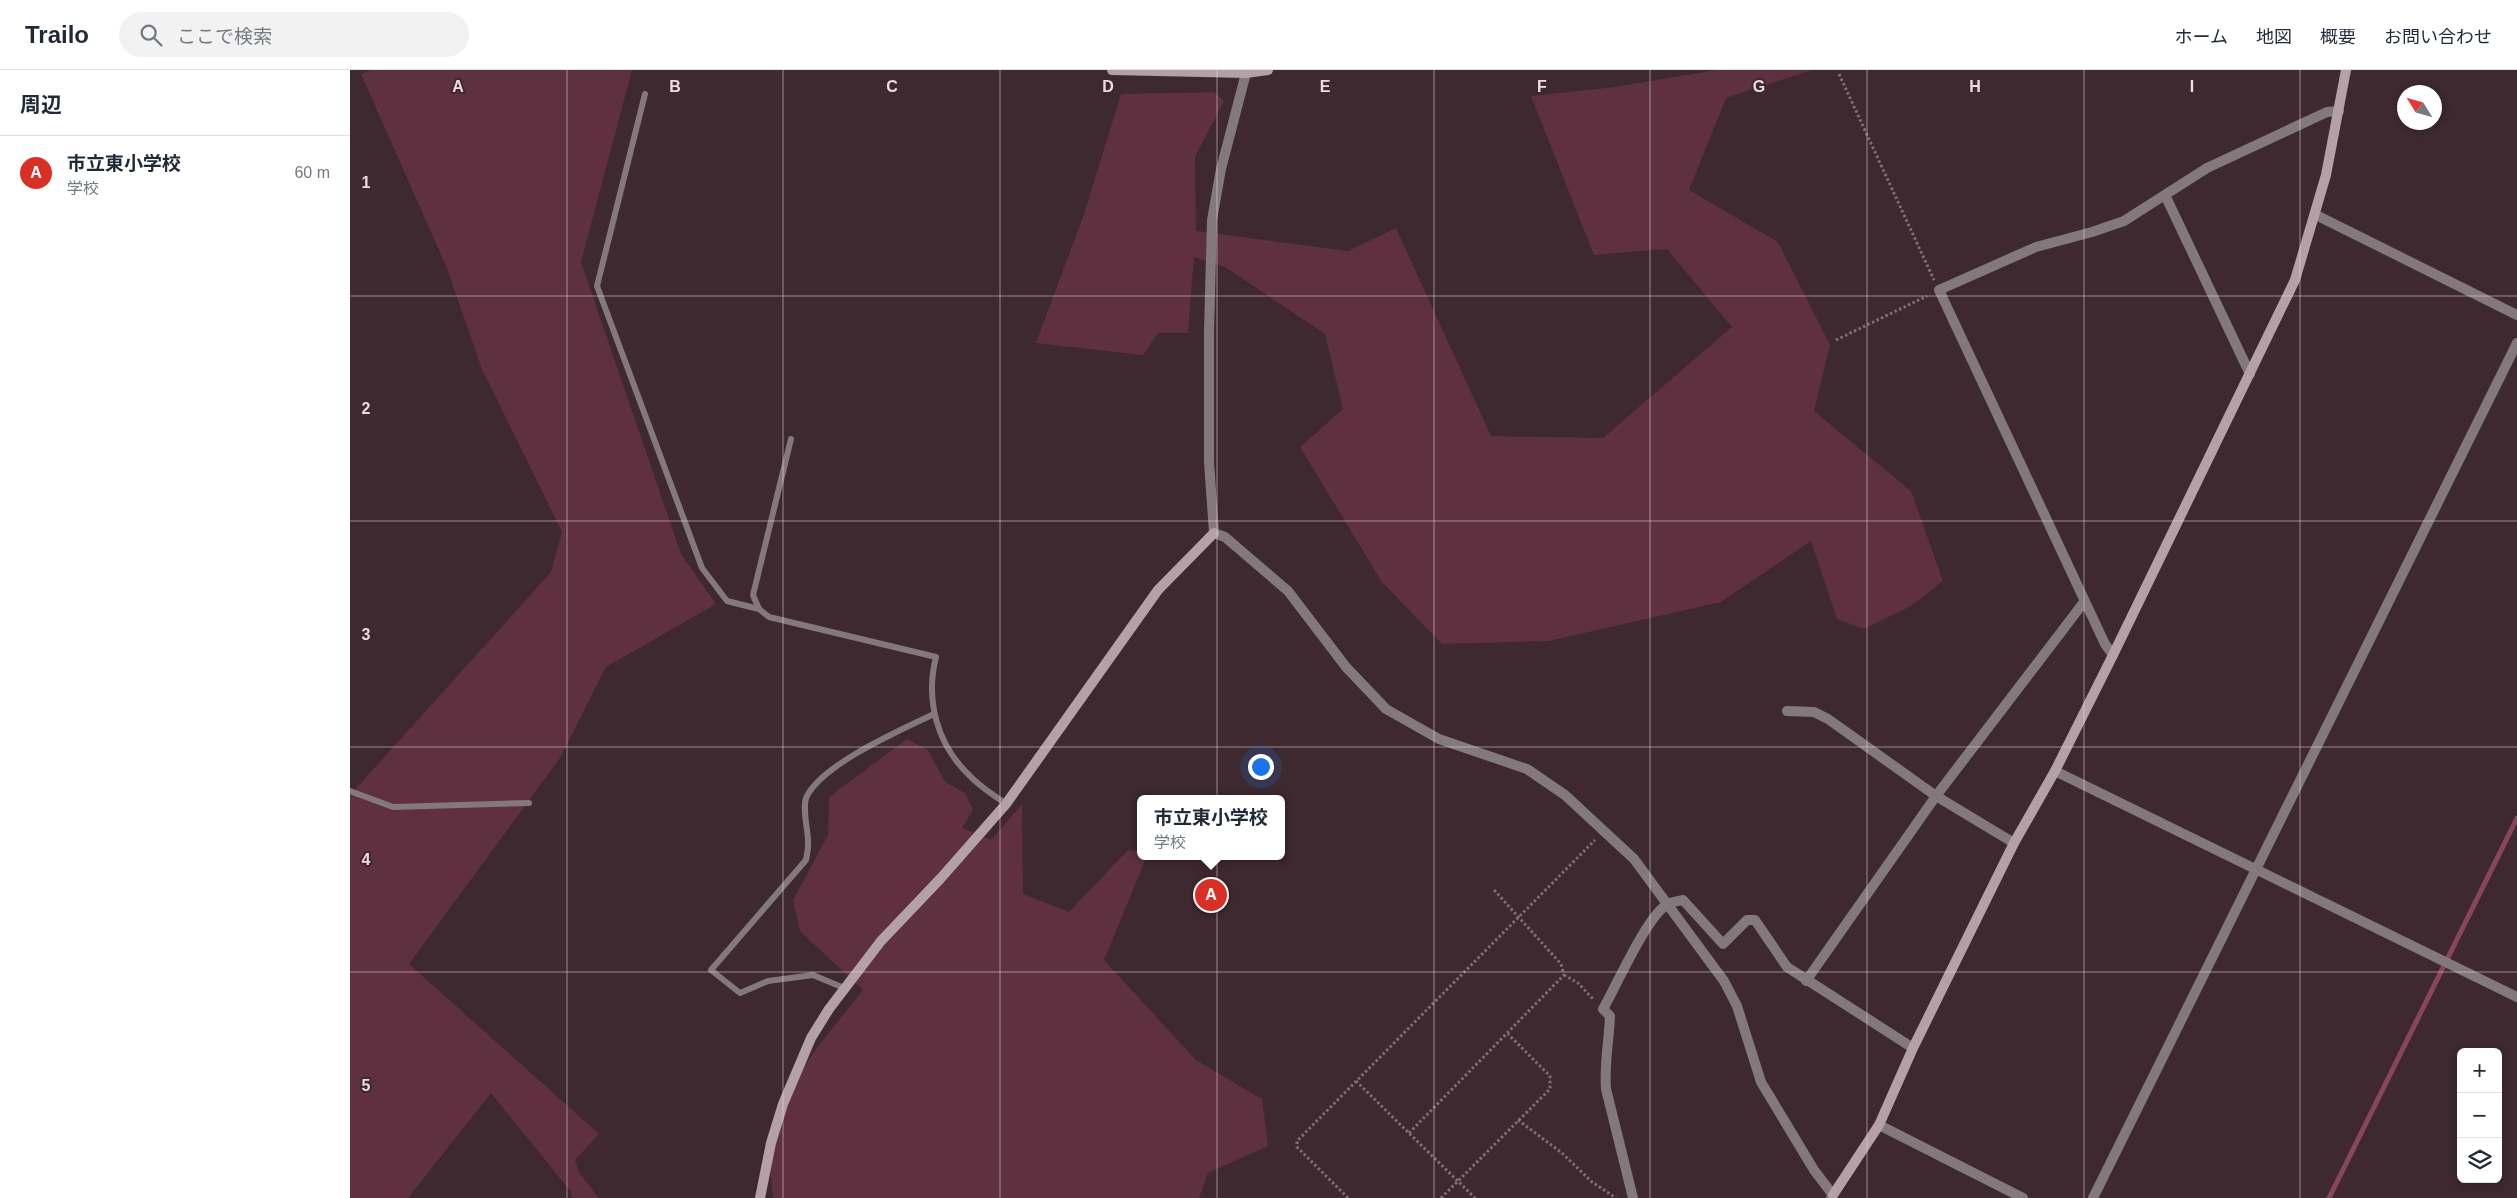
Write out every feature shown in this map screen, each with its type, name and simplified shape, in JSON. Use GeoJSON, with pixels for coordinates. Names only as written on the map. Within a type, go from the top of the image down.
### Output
{"type":"FeatureCollection","features":[{"type":"Feature","properties":{"kind":"street"},"geometry":{"type":"LineString","coordinates":[[1112,70],[1246,73],[1268,70]]}},
{"type":"Feature","properties":{"kind":"street"},"geometry":{"type":"LineString","coordinates":[[1214,533],[1225,537],[1288,591],[1346,667],[1386,709],[1439,739],[1527,769],[1566,795],[1634,859],[1724,981],[1737,1006],[1761,1082],[1773,1106],[1832,1196],[1879,1125],[1914,1048],[2014,843],[2055,771],[2114,655],[2295,280],[2316,215],[2346,70]]}},
{"type":"Feature","properties":{"kind":"street"},"geometry":{"type":"LineString","coordinates":[[760,1198],[771,1143],[794,1074],[811,1038],[844,988],[881,941],[941,878],[1006,804],[1158,590],[1214,533],[1209,462],[1209,332],[1212,220],[1221,169],[1246,73]]}},
{"type":"Feature","properties":{"kind":"street"},"geometry":{"type":"LineString","coordinates":[[2114,655],[2105,644],[2084,602],[1939,290],[2036,247],[2124,221],[2207,168],[2327,112],[2339,111]]}},
{"type":"Feature","properties":{"kind":"street"},"geometry":{"type":"LineString","coordinates":[[2165,195],[2250,374]]}},
{"type":"Feature","properties":{"kind":"street"},"geometry":{"type":"LineString","coordinates":[[2316,215],[2517,315]]}},
{"type":"Feature","properties":{"kind":"street"},"geometry":{"type":"LineString","coordinates":[[2093,1198],[2517,343]]}},
{"type":"Feature","properties":{"kind":"street"},"geometry":{"type":"LineString","coordinates":[[1806,981],[1936,796],[2084,602]]}},
{"type":"Feature","properties":{"kind":"street"},"geometry":{"type":"LineString","coordinates":[[1787,711],[1814,712],[1828,719],[1936,796],[2014,843]]}},
{"type":"Feature","properties":{"kind":"street"},"geometry":{"type":"LineString","coordinates":[[2055,771],[2517,997]]}},
{"type":"Feature","properties":{"kind":"street"},"geometry":{"type":"LineString","coordinates":[[1633,1198],[1606,1089],[1605,1072],[1609,1048],[1610,1016],[1603,1009],[1626,964],[1653,921],[1667,905],[1683,900],[1723,944],[1747,920],[1755,920],[1787,966],[1806,981],[1914,1048]]}},
{"type":"Feature","properties":{"kind":"street"},"geometry":{"type":"LineString","coordinates":[[1879,1125],[2023,1198]]}},
{"type":"Feature","properties":{"kind":"lane"},"geometry":{"type":"LineString","coordinates":[[645,94],[597,286],[702,568],[727,601],[759,609]]}},
{"type":"Feature","properties":{"kind":"lane"},"geometry":{"type":"LineString","coordinates":[[791,439],[753,595],[759,609],[768,617],[936,657],[931,678],[931,698],[934,714],[943,738],[960,766],[971,778],[1006,804]]}},
{"type":"Feature","properties":{"kind":"lane"},"geometry":{"type":"LineString","coordinates":[[844,988],[813,975],[768,982],[740,993],[711,970],[806,860],[808,844],[806,797],[826,773],[882,740],[934,714]]}},
{"type":"Feature","properties":{"kind":"lane"},"geometry":{"type":"LineString","coordinates":[[350,791],[393,807],[529,803]]}},
{"type":"Feature","properties":{"kind":"path"},"geometry":{"type":"LineString","coordinates":[[1836,340],[1939,290],[1839,74]]}},
{"type":"Feature","properties":{"kind":"path"},"geometry":{"type":"LineString","coordinates":[[1348,1198],[1297,1147],[1297,1141],[1521,917],[1604,830]]}},
{"type":"Feature","properties":{"kind":"path"},"geometry":{"type":"LineString","coordinates":[[1494,890],[1521,917],[1561,964],[1564,975],[1578,983],[1603,1009]]}},
{"type":"Feature","properties":{"kind":"path"},"geometry":{"type":"LineString","coordinates":[[1409,1133],[1564,975]]}},
{"type":"Feature","properties":{"kind":"path"},"geometry":{"type":"LineString","coordinates":[[1441,1198],[1550,1088],[1550,1076],[1508,1034]]}},
{"type":"Feature","properties":{"kind":"path"},"geometry":{"type":"LineString","coordinates":[[1356,1081],[1475,1198]]}},
{"type":"Feature","properties":{"kind":"path"},"geometry":{"type":"LineString","coordinates":[[1518,1120],[1562,1153],[1592,1182],[1616,1198]]}},
{"type":"Feature","properties":{"kind":"shaded area"},"geometry":{"type":"Polygon","coordinates":[[[371,70],[632,70],[581,262],[681,554],[716,604],[606,667],[560,758],[409,964],[599,1134],[575,1160],[580,1174],[599,1198],[572,1198],[571,1192],[491,1093],[408,1198],[350,1198],[350,795],[551,572],[562,532],[482,369],[446,266],[361,74],[371,70]]]}},
{"type":"Feature","properties":{"kind":"shaded area"},"geometry":{"type":"Polygon","coordinates":[[[1717,70],[1812,70],[1726,98],[1689,190],[1778,242],[1830,345],[1814,411],[1911,491],[1943,581],[1911,606],[1864,629],[1837,619],[1811,541],[1721,602],[1549,641],[1442,644],[1382,582],[1300,447],[1343,409],[1325,334],[1225,267],[1194,257],[1188,333],[1158,333],[1143,355],[1036,343],[1084,214],[1121,94],[1214,92],[1224,101],[1195,157],[1196,231],[1348,251],[1396,228],[1491,436],[1603,438],[1732,327],[1667,249],[1594,255],[1531,96],[1615,87],[1717,70]]]}},
{"type":"Feature","properties":{"kind":"shaded area"},"geometry":{"type":"Polygon","coordinates":[[[907,739],[928,750],[945,782],[965,793],[973,810],[962,828],[991,840],[1022,804],[1023,894],[1069,912],[1127,851],[1137,850],[1137,860],[1145,860],[1104,960],[1196,1060],[1262,1099],[1268,1146],[1208,1173],[1199,1198],[773,1198],[770,1166],[779,1104],[816,1049],[863,990],[800,931],[793,900],[828,835],[829,797],[907,739]]]}},
{"type":"Feature","properties":{"kind":"waterway"},"geometry":{"type":"LineString","coordinates":[[2329,1198],[2517,818]]}},
{"type":"Feature","properties":{"kind":"place","name":"市立東小学校"},"geometry":{"type":"Point","coordinates":[1211,895]}}]}
